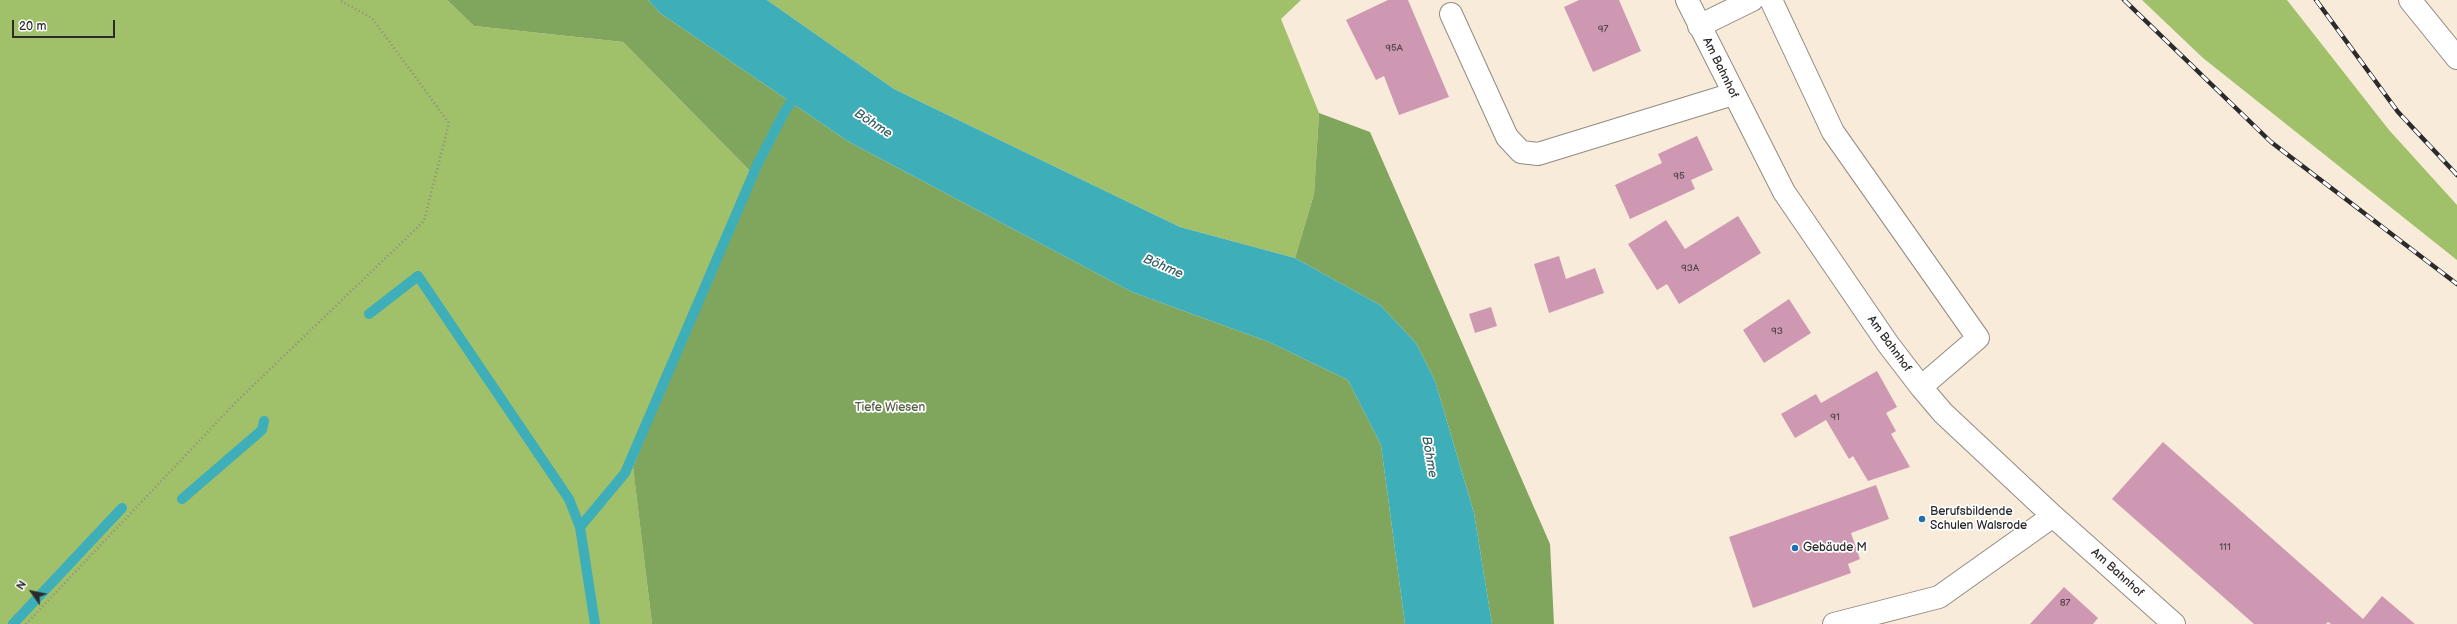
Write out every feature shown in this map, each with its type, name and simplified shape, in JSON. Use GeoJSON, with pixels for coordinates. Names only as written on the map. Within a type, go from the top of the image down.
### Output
{"type":"FeatureCollection","features":[{"type":"Feature","properties":{"kind":"street","name":"Am Bahnhof"},"geometry":{"type":"LineString","coordinates":[[1687,0],[1733,94],[1784,192],[1883,337],[1921,387],[1943,413],[2053,516],[2174,624]]}},
{"type":"Feature","properties":{"kind":"street"},"geometry":{"type":"LineString","coordinates":[[1699,26],[1752,0]]}},
{"type":"Feature","properties":{"kind":"street"},"geometry":{"type":"LineString","coordinates":[[1770,0],[1833,132],[1978,338],[1921,387]]}},
{"type":"Feature","properties":{"kind":"street"},"geometry":{"type":"LineString","coordinates":[[2410,0],[2457,58]]}},
{"type":"Feature","properties":{"kind":"street"},"geometry":{"type":"LineString","coordinates":[[1451,14],[1507,137],[1521,152],[1538,154],[1733,94]]}},
{"type":"Feature","properties":{"kind":"street"},"geometry":{"type":"LineString","coordinates":[[1834,624],[1939,597],[2053,516]]}},
{"type":"Feature","properties":{"kind":"path"},"geometry":{"type":"LineString","coordinates":[[26,624],[236,402],[424,221],[449,123],[372,18],[339,0]]}},
{"type":"Feature","properties":{"kind":"green space"},"geometry":{"type":"Polygon","coordinates":[[[0,0],[447,0],[474,26],[623,42],[752,173],[633,466],[652,624],[0,624],[0,0]]]}},
{"type":"Feature","properties":{"kind":"green space","name":"Tiefe Wiesen"},"geometry":{"type":"Polygon","coordinates":[[[447,0],[648,0],[660,13],[849,142],[1132,292],[1269,342],[1348,380],[1381,445],[1405,624],[652,624],[633,467],[752,173],[623,42],[474,26],[447,0]]]}},
{"type":"Feature","properties":{"kind":"green space"},"geometry":{"type":"Polygon","coordinates":[[[767,0],[1301,0],[1281,19],[1319,113],[1314,194],[1295,258],[1180,227],[894,89],[767,0]]]}},
{"type":"Feature","properties":{"kind":"green space"},"geometry":{"type":"Polygon","coordinates":[[[2142,0],[2287,0],[2389,130],[2457,205],[2457,260],[2203,58],[2142,0]]]}},
{"type":"Feature","properties":{"kind":"green space"},"geometry":{"type":"Polygon","coordinates":[[[1319,113],[1370,132],[1550,544],[1554,624],[1492,624],[1474,513],[1435,381],[1416,343],[1380,305],[1295,258],[1314,194],[1319,113]]]}},
{"type":"Feature","properties":{"kind":"water","name":"Böhme"},"geometry":{"type":"Polygon","coordinates":[[[648,0],[767,0],[894,89],[1180,227],[1295,258],[1380,305],[1416,343],[1435,381],[1474,513],[1492,624],[1405,624],[1381,445],[1348,380],[1269,342],[1132,292],[849,142],[660,13],[648,0]]]}},
{"type":"Feature","properties":{"kind":"building"},"geometry":{"type":"Polygon","coordinates":[[[1388,0],[1408,0],[1449,97],[1399,115],[1384,76],[1376,80],[1346,20],[1388,0]]]}},
{"type":"Feature","properties":{"kind":"building"},"geometry":{"type":"Polygon","coordinates":[[[1579,0],[1619,0],[1641,51],[1593,72],[1564,7],[1579,0]]]}},
{"type":"Feature","properties":{"kind":"building"},"geometry":{"type":"Polygon","coordinates":[[[1697,136],[1713,170],[1691,180],[1695,189],[1630,219],[1615,185],[1662,163],[1658,154],[1697,136]]]}},
{"type":"Feature","properties":{"kind":"building"},"geometry":{"type":"Polygon","coordinates":[[[1738,216],[1761,253],[1679,304],[1667,284],[1657,290],[1628,244],[1666,220],[1685,249],[1738,216]]]}},
{"type":"Feature","properties":{"kind":"building"},"geometry":{"type":"Polygon","coordinates":[[[1559,256],[1566,279],[1595,268],[1604,293],[1549,313],[1534,264],[1559,256]]]}},
{"type":"Feature","properties":{"kind":"building"},"geometry":{"type":"Polygon","coordinates":[[[1789,299],[1811,333],[1764,363],[1743,330],[1789,299]]]}},
{"type":"Feature","properties":{"kind":"building"},"geometry":{"type":"Polygon","coordinates":[[[1491,307],[1497,326],[1475,333],[1469,314],[1491,307]]]}},
{"type":"Feature","properties":{"kind":"building"},"geometry":{"type":"Polygon","coordinates":[[[1877,371],[1897,407],[1886,413],[1896,431],[1891,434],[1910,467],[1868,481],[1853,456],[1849,459],[1826,420],[1795,438],[1781,414],[1816,394],[1821,403],[1877,371]]]}},
{"type":"Feature","properties":{"kind":"building"},"geometry":{"type":"Polygon","coordinates":[[[2163,442],[2363,619],[2382,596],[2415,624],[2331,624],[2328,622],[2326,624],[2254,624],[2112,499],[2163,442]]]}},
{"type":"Feature","properties":{"kind":"building","name":"Gebäude M"},"geometry":{"type":"Polygon","coordinates":[[[1876,485],[1889,519],[1851,533],[1860,559],[1848,564],[1851,573],[1753,608],[1729,537],[1876,485]]]}},
{"type":"Feature","properties":{"kind":"building"},"geometry":{"type":"Polygon","coordinates":[[[2064,587],[2098,618],[2093,624],[2030,624],[2064,587]]]}},
{"type":"Feature","properties":{"kind":"waterway"},"geometry":{"type":"LineString","coordinates":[[580,527],[625,473],[758,163],[785,111],[798,92]]}},
{"type":"Feature","properties":{"kind":"waterway"},"geometry":{"type":"LineString","coordinates":[[369,314],[418,276],[569,499],[580,527],[595,624]]}},
{"type":"Feature","properties":{"kind":"waterway"},"geometry":{"type":"LineString","coordinates":[[182,499],[262,430],[264,421]]}},
{"type":"Feature","properties":{"kind":"waterway"},"geometry":{"type":"LineString","coordinates":[[13,624],[122,508]]}},
{"type":"Feature","properties":{"kind":"railway"},"geometry":{"type":"LineString","coordinates":[[2124,0],[2271,142],[2457,284]]}},
{"type":"Feature","properties":{"kind":"railway"},"geometry":{"type":"LineString","coordinates":[[2316,0],[2398,112],[2457,175]]}},
{"type":"Feature","properties":{"kind":"place","name":"Berufsbildende Schulen Walsrode"},"geometry":{"type":"Point","coordinates":[1922,519]}},
{"type":"Feature","properties":{"kind":"place","name":"Gebäude M"},"geometry":{"type":"Point","coordinates":[1795,548]}}]}
